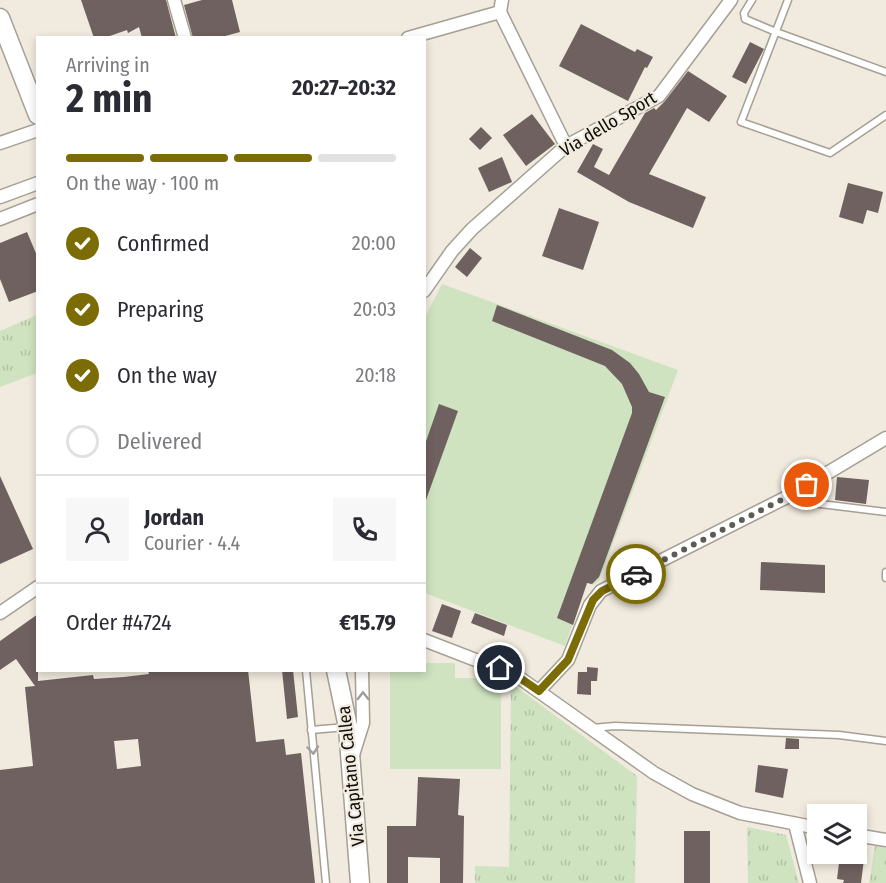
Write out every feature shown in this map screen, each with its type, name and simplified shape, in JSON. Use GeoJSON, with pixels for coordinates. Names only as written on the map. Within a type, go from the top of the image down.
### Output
{"type":"FeatureCollection","features":[{"type":"Feature","properties":{"kind":"main road"},"geometry":{"type":"LineString","coordinates":[[0,18],[36,110]]}},
{"type":"Feature","properties":{"kind":"main road","name":"Via Capitano Callea"},"geometry":{"type":"LineString","coordinates":[[336,672],[348,727],[360,883]]}},
{"type":"Feature","properties":{"kind":"street"},"geometry":{"type":"LineString","coordinates":[[174,0],[184,36]]}},
{"type":"Feature","properties":{"kind":"street","name":"Via dello Sport"},"geometry":{"type":"LineString","coordinates":[[426,288],[452,251],[472,229],[566,146],[659,96],[731,0]]}},
{"type":"Feature","properties":{"kind":"street"},"geometry":{"type":"LineString","coordinates":[[414,36],[501,6],[566,146]]}},
{"type":"Feature","properties":{"kind":"street"},"geometry":{"type":"LineString","coordinates":[[0,143],[36,131]]}},
{"type":"Feature","properties":{"kind":"street"},"geometry":{"type":"LineString","coordinates":[[0,197],[36,184]]}},
{"type":"Feature","properties":{"kind":"street"},"geometry":{"type":"LineString","coordinates":[[0,219],[36,205]]}},
{"type":"Feature","properties":{"kind":"street"},"geometry":{"type":"LineString","coordinates":[[539,691],[568,660],[590,605],[602,591],[789,496],[886,438]]}},
{"type":"Feature","properties":{"kind":"street"},"geometry":{"type":"LineString","coordinates":[[0,614],[36,588]]}},
{"type":"Feature","properties":{"kind":"street"},"geometry":{"type":"LineString","coordinates":[[426,641],[525,680],[588,728],[654,773],[692,794],[740,813],[807,826]]}},
{"type":"Feature","properties":{"kind":"street"},"geometry":{"type":"LineString","coordinates":[[351,762],[363,723],[362,672]]}},
{"type":"Feature","properties":{"kind":"street"},"geometry":{"type":"LineString","coordinates":[[795,824],[810,883]]}},
{"type":"Feature","properties":{"kind":"street"},"geometry":{"type":"LineString","coordinates":[[867,837],[886,840]]}},
{"type":"Feature","properties":{"kind":"lane"},"geometry":{"type":"LineString","coordinates":[[752,0],[744,13],[745,18],[776,32],[886,72]]}},
{"type":"Feature","properties":{"kind":"lane"},"geometry":{"type":"LineString","coordinates":[[788,0],[741,122],[830,153],[886,115]]}},
{"type":"Feature","properties":{"kind":"lane"},"geometry":{"type":"LineString","coordinates":[[789,496],[804,502],[886,513]]}},
{"type":"Feature","properties":{"kind":"lane"},"geometry":{"type":"LineString","coordinates":[[886,572],[886,578]]}},
{"type":"Feature","properties":{"kind":"lane"},"geometry":{"type":"LineString","coordinates":[[306,672],[326,883]]}},
{"type":"Feature","properties":{"kind":"lane"},"geometry":{"type":"LineString","coordinates":[[588,728],[615,726],[839,735],[886,741]]}},
{"type":"Feature","properties":{"kind":"lane"},"geometry":{"type":"LineString","coordinates":[[311,730],[348,727]]}},
{"type":"Feature","properties":{"kind":"green space"},"geometry":{"type":"Polygon","coordinates":[[[442,284],[678,370],[599,581],[593,585],[587,583],[565,646],[426,593],[426,315],[442,284]]]}},
{"type":"Feature","properties":{"kind":"green space"},"geometry":{"type":"Polygon","coordinates":[[[36,315],[36,373],[0,387],[0,331],[36,315]]]}},
{"type":"Feature","properties":{"kind":"green space"},"geometry":{"type":"Polygon","coordinates":[[[426,663],[455,663],[455,678],[501,678],[501,769],[390,769],[390,672],[426,672],[426,663]]]}},
{"type":"Feature","properties":{"kind":"green space"},"geometry":{"type":"Polygon","coordinates":[[[511,683],[637,776],[635,883],[475,883],[475,866],[509,867],[511,683]]]}},
{"type":"Feature","properties":{"kind":"green space"},"geometry":{"type":"Polygon","coordinates":[[[747,827],[786,835],[799,883],[748,883],[747,827]]]}},
{"type":"Feature","properties":{"kind":"green space"},"geometry":{"type":"Polygon","coordinates":[[[875,846],[886,848],[886,883],[869,883],[875,846]]]}},
{"type":"Feature","properties":{"kind":"building"},"geometry":{"type":"Polygon","coordinates":[[[81,0],[166,0],[175,36],[141,36],[139,27],[128,33],[127,30],[110,36],[93,36],[81,0]]]}},
{"type":"Feature","properties":{"kind":"building"},"geometry":{"type":"Polygon","coordinates":[[[202,0],[232,0],[240,32],[225,36],[192,36],[184,5],[202,0]]]}},
{"type":"Feature","properties":{"kind":"building"},"geometry":{"type":"Polygon","coordinates":[[[581,24],[635,52],[637,49],[653,57],[647,68],[645,67],[628,101],[559,66],[581,24]]]}},
{"type":"Feature","properties":{"kind":"building"},"geometry":{"type":"Polygon","coordinates":[[[750,42],[764,49],[746,84],[732,77],[750,42]]]}},
{"type":"Feature","properties":{"kind":"building"},"geometry":{"type":"Polygon","coordinates":[[[688,71],[727,96],[709,122],[687,108],[649,174],[706,197],[693,228],[629,202],[577,172],[593,144],[603,149],[594,167],[609,175],[645,113],[654,108],[656,110],[688,71]]]}},
{"type":"Feature","properties":{"kind":"building"},"geometry":{"type":"Polygon","coordinates":[[[532,114],[555,144],[526,166],[503,135],[532,114]]]}},
{"type":"Feature","properties":{"kind":"building"},"geometry":{"type":"Polygon","coordinates":[[[481,127],[492,138],[480,150],[469,139],[481,127]]]}},
{"type":"Feature","properties":{"kind":"building"},"geometry":{"type":"Polygon","coordinates":[[[502,157],[512,182],[489,192],[478,168],[502,157]]]}},
{"type":"Feature","properties":{"kind":"building"},"geometry":{"type":"Polygon","coordinates":[[[848,183],[883,192],[878,213],[867,210],[863,224],[839,217],[848,183]]]}},
{"type":"Feature","properties":{"kind":"building"},"geometry":{"type":"Polygon","coordinates":[[[559,208],[599,222],[583,270],[542,256],[559,208]]]}},
{"type":"Feature","properties":{"kind":"building"},"geometry":{"type":"Polygon","coordinates":[[[27,232],[36,253],[36,292],[9,302],[0,279],[0,243],[27,232]]]}},
{"type":"Feature","properties":{"kind":"building"},"geometry":{"type":"Polygon","coordinates":[[[470,248],[482,258],[467,277],[455,267],[470,248]]]}},
{"type":"Feature","properties":{"kind":"building"},"geometry":{"type":"Polygon","coordinates":[[[497,305],[612,350],[630,363],[649,392],[665,397],[599,577],[592,584],[587,583],[573,625],[557,618],[632,413],[632,407],[622,384],[605,366],[492,321],[497,305]]]}},
{"type":"Feature","properties":{"kind":"building"},"geometry":{"type":"Polygon","coordinates":[[[439,404],[458,411],[426,500],[426,441],[439,404]]]}},
{"type":"Feature","properties":{"kind":"building"},"geometry":{"type":"Polygon","coordinates":[[[0,476],[33,549],[0,564],[0,476]]]}},
{"type":"Feature","properties":{"kind":"building"},"geometry":{"type":"Polygon","coordinates":[[[837,477],[869,480],[866,504],[835,500],[837,477]]]}},
{"type":"Feature","properties":{"kind":"building"},"geometry":{"type":"Polygon","coordinates":[[[761,562],[825,565],[825,593],[760,590],[761,562]]]}},
{"type":"Feature","properties":{"kind":"building"},"geometry":{"type":"Polygon","coordinates":[[[442,604],[461,611],[452,638],[432,631],[442,604]]]}},
{"type":"Feature","properties":{"kind":"building"},"geometry":{"type":"Polygon","coordinates":[[[475,613],[507,625],[504,636],[471,623],[475,613]]]}},
{"type":"Feature","properties":{"kind":"building"},"geometry":{"type":"Polygon","coordinates":[[[36,615],[38,681],[93,675],[94,679],[124,677],[149,674],[148,672],[248,672],[256,742],[284,739],[286,755],[301,753],[315,883],[0,883],[0,770],[33,766],[25,687],[35,686],[16,659],[0,670],[0,641],[36,615]],[[138,739],[114,741],[117,769],[141,766],[138,739]]]}},
{"type":"Feature","properties":{"kind":"building"},"geometry":{"type":"Polygon","coordinates":[[[587,667],[598,668],[597,681],[591,681],[591,695],[577,694],[578,672],[587,672],[587,667]]]}},
{"type":"Feature","properties":{"kind":"building"},"geometry":{"type":"Polygon","coordinates":[[[282,672],[293,672],[298,717],[287,719],[282,672]]]}},
{"type":"Feature","properties":{"kind":"building"},"geometry":{"type":"Polygon","coordinates":[[[786,738],[799,739],[799,749],[785,749],[786,738]]]}},
{"type":"Feature","properties":{"kind":"building"},"geometry":{"type":"Polygon","coordinates":[[[758,765],[788,769],[783,798],[755,792],[758,765]]]}},
{"type":"Feature","properties":{"kind":"building"},"geometry":{"type":"Polygon","coordinates":[[[418,777],[460,779],[458,815],[464,816],[463,883],[440,883],[440,858],[408,857],[408,883],[387,883],[387,826],[416,826],[418,777]]]}},
{"type":"Feature","properties":{"kind":"building"},"geometry":{"type":"Polygon","coordinates":[[[684,831],[710,831],[710,883],[684,883],[684,831]]]}},
{"type":"Feature","properties":{"kind":"building"},"geometry":{"type":"Polygon","coordinates":[[[839,864],[863,864],[861,883],[843,883],[844,880],[837,879],[839,864]]]}},
{"type":"Feature","properties":{"kind":"way so far"},"geometry":{"type":"LineString","coordinates":[[636,574],[807,485]]}},
{"type":"Feature","properties":{"kind":"route"},"geometry":{"type":"LineString","coordinates":[[500,668],[525,680],[539,691],[568,660],[590,605],[596,596],[636,574]]}}]}
